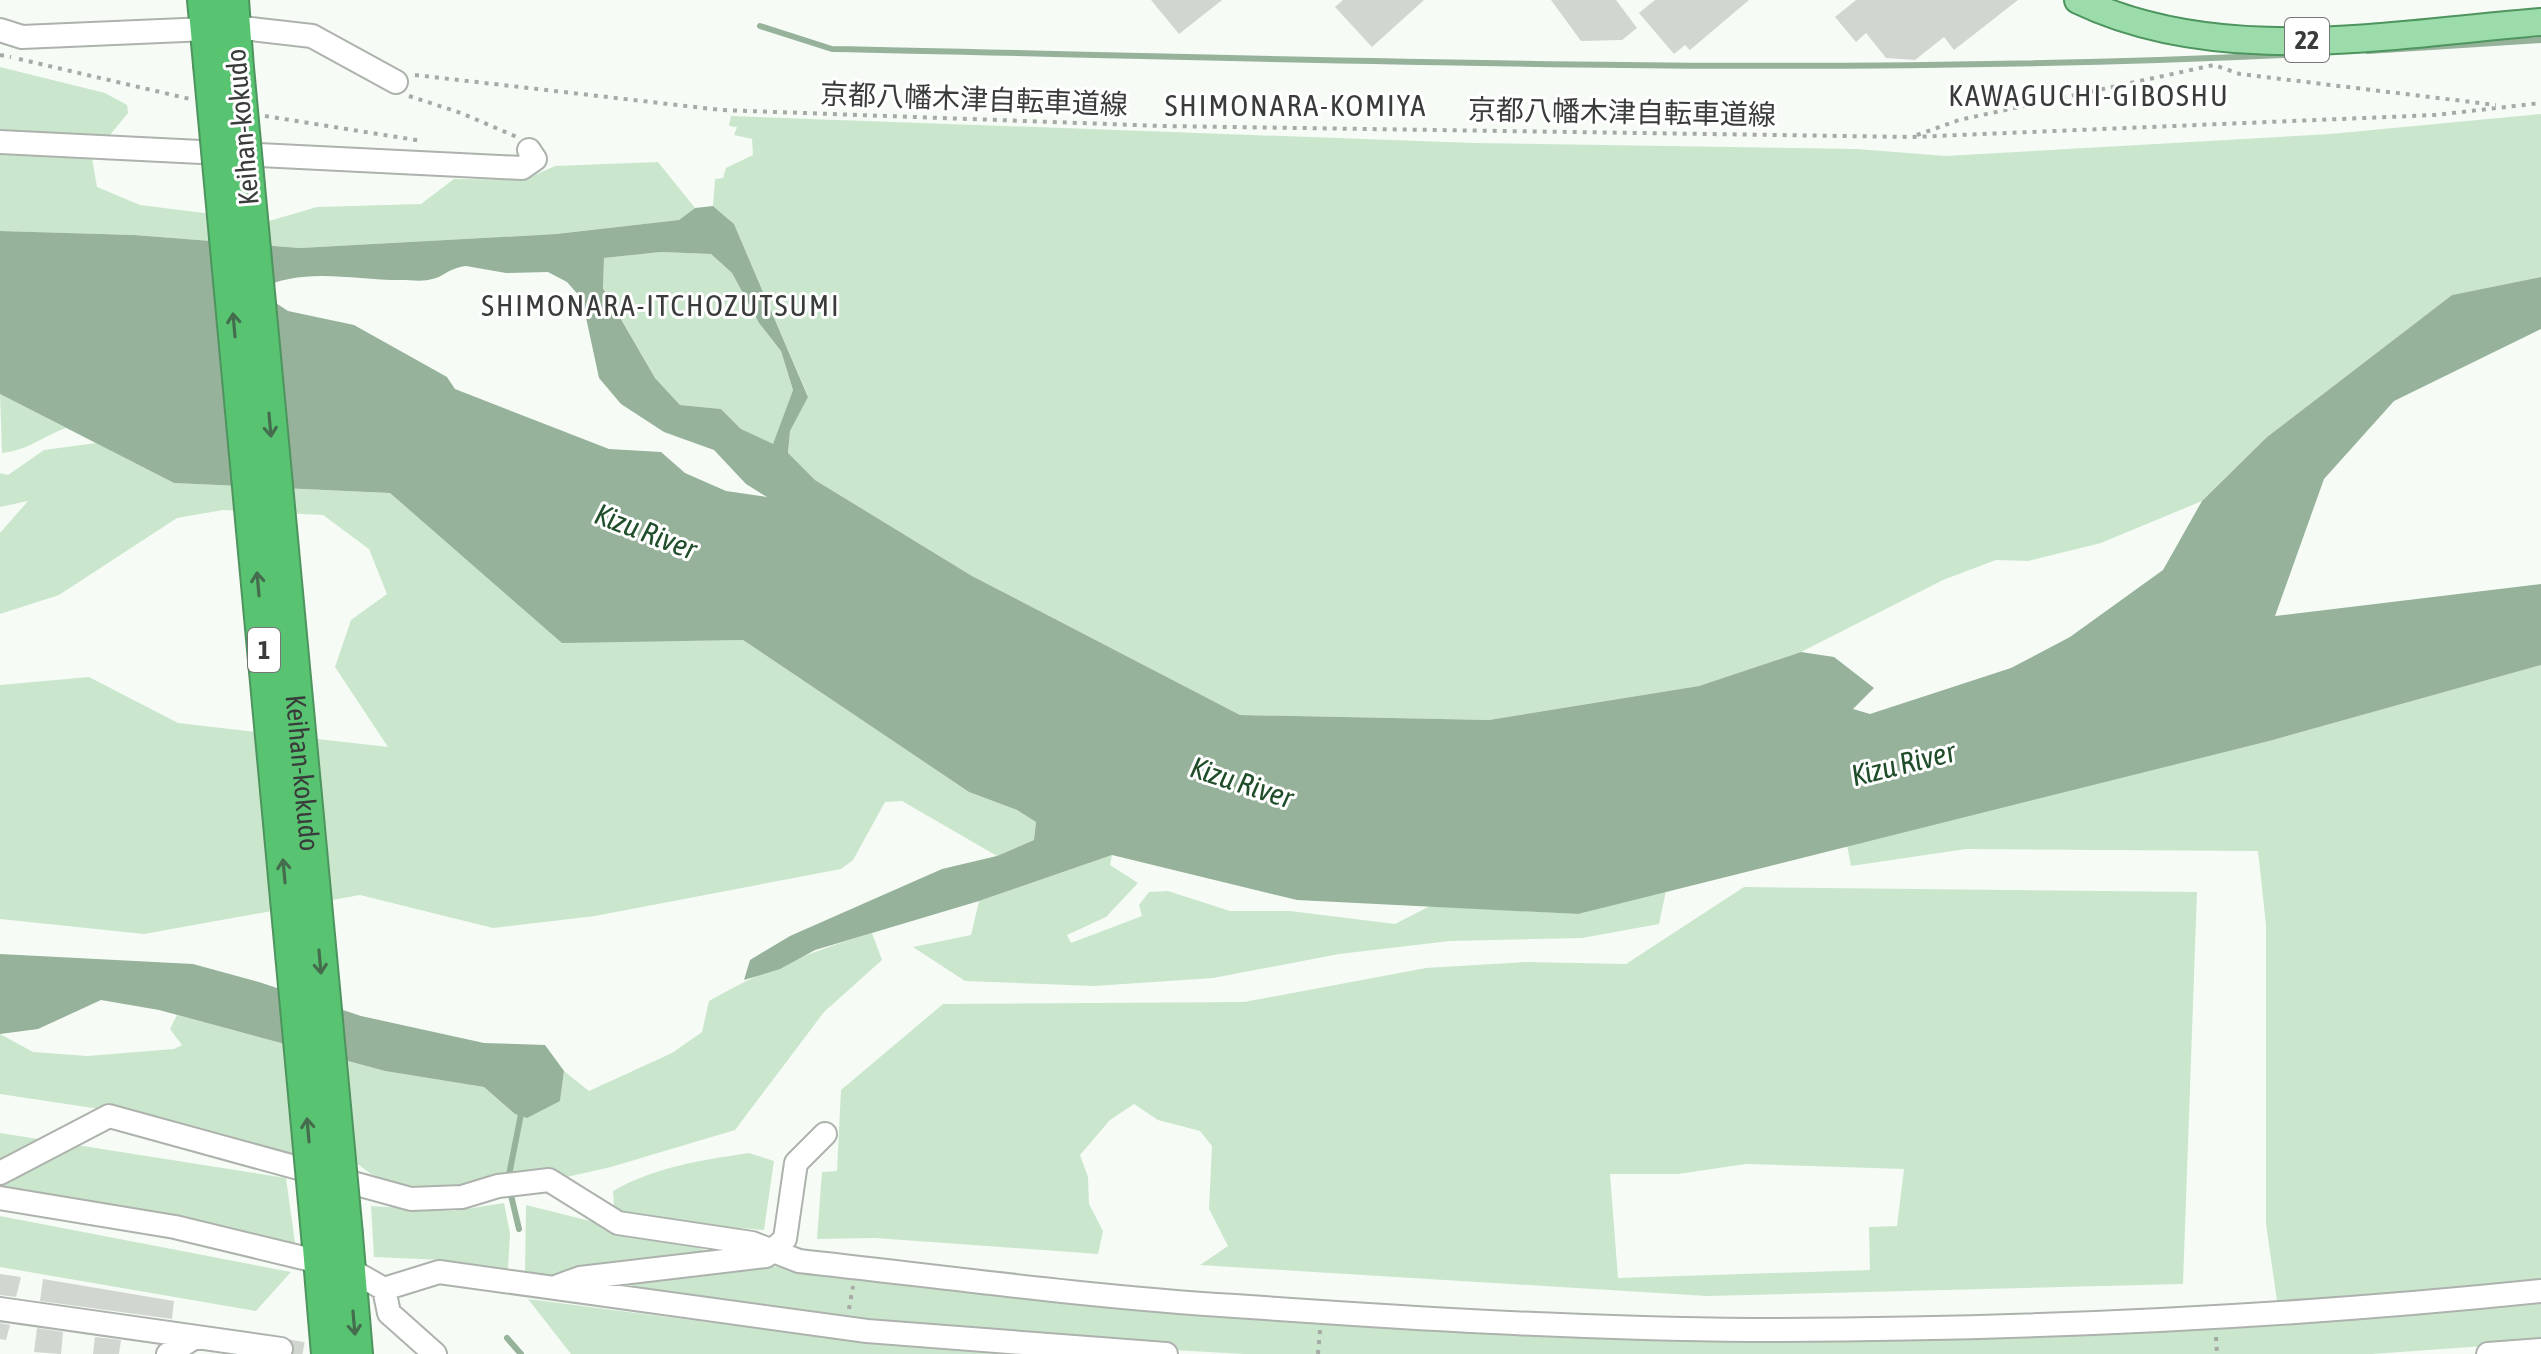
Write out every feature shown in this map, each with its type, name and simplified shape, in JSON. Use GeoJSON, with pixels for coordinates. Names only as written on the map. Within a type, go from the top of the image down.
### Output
{"type":"FeatureCollection","features":[{"type":"Feature","properties":{"kind":"highway","name":"Keihan-kokudo"},"geometry":{"type":"LineString","coordinates":[[219,14],[333,1250],[356,1354]]}},
{"type":"Feature","properties":{"kind":"highway","name":"Keihan-kokudo"},"geometry":{"type":"LineString","coordinates":[[328,1354],[333,1250]]}},
{"type":"Feature","properties":{"kind":"main road","name":"22"},"geometry":{"type":"LineString","coordinates":[[2078,0],[2102,11],[2166,27],[2235,38],[2297,41],[2541,22]]}},
{"type":"Feature","properties":{"kind":"street"},"geometry":{"type":"LineString","coordinates":[[0,30],[22,37],[219,14],[312,36],[396,82]]}},
{"type":"Feature","properties":{"kind":"street"},"geometry":{"type":"LineString","coordinates":[[0,142],[522,168],[535,159],[529,150]]}},
{"type":"Feature","properties":{"kind":"street"},"geometry":{"type":"LineString","coordinates":[[0,1173],[109,1116],[411,1199],[462,1197],[498,1186],[549,1180],[618,1223],[752,1243],[799,1261],[1230,1306],[1535,1323],[1748,1330],[1969,1327],[2288,1311],[2541,1291]]}},
{"type":"Feature","properties":{"kind":"street"},"geometry":{"type":"LineString","coordinates":[[554,1288],[580,1278],[750,1261],[772,1251],[785,1239],[796,1163],[825,1134]]}},
{"type":"Feature","properties":{"kind":"street"},"geometry":{"type":"LineString","coordinates":[[0,1198],[333,1250],[384,1289],[389,1313],[435,1354]]}},
{"type":"Feature","properties":{"kind":"street"},"geometry":{"type":"LineString","coordinates":[[384,1289],[439,1272],[867,1331],[1166,1354]]}},
{"type":"Feature","properties":{"kind":"street"},"geometry":{"type":"LineString","coordinates":[[0,1309],[281,1349]]}},
{"type":"Feature","properties":{"kind":"street"},"geometry":{"type":"LineString","coordinates":[[168,1354],[194,1338]]}},
{"type":"Feature","properties":{"kind":"street"},"geometry":{"type":"LineString","coordinates":[[2488,1354],[2541,1350]]}},
{"type":"Feature","properties":{"kind":"path"},"geometry":{"type":"LineString","coordinates":[[0,55],[197,101]]}},
{"type":"Feature","properties":{"kind":"path"},"geometry":{"type":"LineString","coordinates":[[1912,137],[1959,120],[2214,65],[2240,74],[2503,106]]}},
{"type":"Feature","properties":{"kind":"path","name":"京都八幡木津自転車道線"},"geometry":{"type":"LineString","coordinates":[[396,82],[407,74],[721,110],[1084,123],[1912,137],[2435,115],[2541,103]]}},
{"type":"Feature","properties":{"kind":"path"},"geometry":{"type":"LineString","coordinates":[[396,82],[398,92],[525,140],[529,150]]}},
{"type":"Feature","properties":{"kind":"path"},"geometry":{"type":"LineString","coordinates":[[258,115],[430,142]]}},
{"type":"Feature","properties":{"kind":"shaded area"},"geometry":{"type":"Polygon","coordinates":[[[0,67],[105,93],[127,105],[128,113],[110,135],[0,135],[0,67]]]}},
{"type":"Feature","properties":{"kind":"shaded area"},"geometry":{"type":"Polygon","coordinates":[[[2541,114],[2541,277],[2452,295],[2267,437],[2202,501],[2101,543],[2028,561],[1996,560],[1943,580],[1801,652],[1699,686],[1489,720],[1240,715],[972,576],[815,480],[788,454],[790,431],[808,396],[734,224],[713,206],[715,179],[723,178],[726,168],[753,155],[752,139],[734,135],[737,127],[729,126],[731,116],[1474,143],[1857,149],[1946,156],[2330,134],[2541,114]]]}},
{"type":"Feature","properties":{"kind":"shaded area"},"geometry":{"type":"Polygon","coordinates":[[[0,149],[91,152],[97,187],[140,205],[269,221],[317,207],[421,204],[454,179],[524,180],[555,166],[658,162],[695,208],[679,220],[556,234],[300,248],[134,235],[0,231],[0,149]]]}},
{"type":"Feature","properties":{"kind":"shaded area"},"geometry":{"type":"Polygon","coordinates":[[[661,252],[711,254],[732,273],[759,323],[781,351],[793,390],[773,445],[741,429],[721,409],[680,405],[655,378],[603,287],[604,258],[661,252]]]}},
{"type":"Feature","properties":{"kind":"shaded area"},"geometry":{"type":"Polygon","coordinates":[[[0,394],[66,428],[28,446],[2,453],[0,394]]]}},
{"type":"Feature","properties":{"kind":"shaded area"},"geometry":{"type":"Polygon","coordinates":[[[96,443],[174,483],[390,493],[562,642],[743,640],[969,792],[1017,810],[1036,822],[1034,840],[997,856],[902,801],[885,802],[853,860],[841,869],[595,916],[493,928],[360,895],[144,934],[0,919],[0,685],[89,677],[178,723],[388,747],[335,667],[351,620],[387,594],[369,549],[323,515],[223,510],[177,518],[59,595],[0,614],[0,533],[28,501],[0,507],[0,473],[8,475],[44,450],[96,443]]]}},
{"type":"Feature","properties":{"kind":"shaded area"},"geometry":{"type":"Polygon","coordinates":[[[2541,665],[2541,1284],[2278,1308],[2266,1224],[2266,925],[2258,851],[1966,849],[1851,866],[1847,845],[2273,740],[2541,665]]]}},
{"type":"Feature","properties":{"kind":"shaded area"},"geometry":{"type":"Polygon","coordinates":[[[1112,855],[1110,865],[1138,883],[1106,917],[1067,935],[1071,943],[1142,916],[1139,905],[1149,892],[1168,891],[1230,911],[1290,911],[1395,924],[1430,906],[1578,914],[1666,891],[1659,924],[1582,938],[1450,941],[1339,954],[1213,978],[1094,986],[965,981],[913,947],[971,935],[979,901],[1112,855]]]}},
{"type":"Feature","properties":{"kind":"shaded area"},"geometry":{"type":"Polygon","coordinates":[[[1744,887],[2197,892],[2183,1284],[1707,1296],[1200,1265],[1228,1246],[1209,1209],[1212,1146],[1200,1131],[1158,1120],[1134,1104],[1110,1120],[1080,1155],[1088,1177],[1089,1204],[1103,1231],[1098,1254],[875,1238],[817,1239],[822,1172],[837,1171],[841,1090],[943,1004],[1244,1002],[1426,968],[1527,962],[1626,964],[1744,887]],[[1746,1164],[1678,1174],[1610,1174],[1618,1278],[1870,1270],[1869,1227],[1897,1226],[1904,1169],[1746,1164]]]}},
{"type":"Feature","properties":{"kind":"shaded area"},"geometry":{"type":"Polygon","coordinates":[[[872,933],[882,960],[824,1012],[735,1130],[611,1167],[527,1186],[515,1173],[497,1173],[503,1194],[421,1194],[371,1174],[359,1165],[279,1154],[126,1113],[0,1094],[0,1034],[33,1052],[87,1056],[174,1049],[182,1045],[170,1029],[177,1015],[385,1071],[484,1087],[515,1114],[560,1101],[564,1071],[589,1091],[672,1053],[702,1032],[709,1001],[789,962],[872,933]]]}},
{"type":"Feature","properties":{"kind":"shaded area"},"geometry":{"type":"Polygon","coordinates":[[[0,1133],[286,1178],[295,1243],[0,1191],[0,1133]]]}},
{"type":"Feature","properties":{"kind":"shaded area"},"geometry":{"type":"Polygon","coordinates":[[[749,1153],[774,1161],[764,1230],[621,1219],[614,1206],[613,1191],[645,1176],[697,1162],[749,1153]]]}},
{"type":"Feature","properties":{"kind":"shaded area"},"geometry":{"type":"Polygon","coordinates":[[[504,1203],[510,1233],[508,1269],[444,1260],[374,1257],[371,1206],[453,1211],[504,1203]]]}},
{"type":"Feature","properties":{"kind":"shaded area"},"geometry":{"type":"Polygon","coordinates":[[[526,1205],[770,1266],[995,1291],[1755,1323],[2224,1317],[2541,1295],[2541,1342],[2372,1354],[1244,1354],[1034,1342],[525,1273],[526,1205]]]}},
{"type":"Feature","properties":{"kind":"shaded area"},"geometry":{"type":"Polygon","coordinates":[[[0,1216],[291,1272],[256,1311],[0,1267],[0,1216]]]}},
{"type":"Feature","properties":{"kind":"shaded area"},"geometry":{"type":"Polygon","coordinates":[[[528,1299],[861,1342],[1019,1354],[571,1354],[528,1299]]]}},
{"type":"Feature","properties":{"kind":"water","name":"Kizu River"},"geometry":{"type":"Polygon","coordinates":[[[713,206],[734,224],[808,397],[790,431],[788,453],[815,480],[972,576],[1240,715],[1489,720],[1699,686],[1801,652],[1834,657],[1874,688],[1853,709],[1870,714],[2011,668],[2070,637],[2163,570],[2202,501],[2267,437],[2452,295],[2541,277],[2541,329],[2394,401],[2324,479],[2275,616],[2541,584],[2541,665],[2273,740],[1578,914],[1297,900],[1112,855],[979,901],[815,950],[780,969],[744,980],[750,960],[790,936],[942,869],[997,856],[1034,840],[1036,822],[1017,810],[969,792],[743,640],[562,643],[390,493],[174,483],[0,394],[0,231],[134,235],[300,248],[556,234],[679,220],[695,208],[713,206]],[[661,252],[604,258],[603,288],[655,378],[680,405],[721,409],[741,429],[773,444],[793,390],[781,351],[759,323],[732,273],[711,254],[661,252]],[[466,266],[425,280],[310,276],[292,278],[256,290],[288,311],[354,325],[447,377],[455,389],[609,449],[661,452],[685,473],[726,491],[767,497],[746,484],[714,450],[664,432],[621,404],[599,378],[582,299],[567,282],[548,272],[506,273],[466,266]]]}},
{"type":"Feature","properties":{"kind":"water"},"geometry":{"type":"Polygon","coordinates":[[[0,954],[193,964],[361,1016],[484,1043],[545,1045],[564,1071],[560,1101],[527,1118],[515,1114],[484,1087],[385,1071],[159,1010],[101,1000],[38,1029],[0,1034],[0,954]]]}},
{"type":"Feature","properties":{"kind":"building"},"geometry":{"type":"Polygon","coordinates":[[[1151,0],[1222,0],[1179,34],[1151,0]]]}},
{"type":"Feature","properties":{"kind":"building"},"geometry":{"type":"Polygon","coordinates":[[[1343,0],[1424,0],[1372,47],[1335,7],[1343,0]]]}},
{"type":"Feature","properties":{"kind":"building"},"geometry":{"type":"Polygon","coordinates":[[[1551,0],[1616,0],[1637,28],[1622,40],[1581,41],[1551,0]]]}},
{"type":"Feature","properties":{"kind":"building"},"geometry":{"type":"Polygon","coordinates":[[[1655,0],[1749,0],[1690,50],[1685,45],[1674,54],[1639,13],[1655,0]]]}},
{"type":"Feature","properties":{"kind":"building"},"geometry":{"type":"Polygon","coordinates":[[[1856,0],[2018,0],[1954,50],[1944,37],[1915,60],[1886,58],[1866,33],[1856,42],[1835,17],[1856,0]]]}},
{"type":"Feature","properties":{"kind":"building"},"geometry":{"type":"Polygon","coordinates":[[[0,1274],[21,1277],[16,1297],[0,1295],[0,1274]]]}},
{"type":"Feature","properties":{"kind":"building"},"geometry":{"type":"Polygon","coordinates":[[[43,1279],[174,1301],[172,1319],[40,1301],[43,1279]]]}},
{"type":"Feature","properties":{"kind":"building"},"geometry":{"type":"Polygon","coordinates":[[[0,1323],[10,1325],[6,1340],[0,1339],[0,1323]]]}},
{"type":"Feature","properties":{"kind":"building"},"geometry":{"type":"Polygon","coordinates":[[[37,1328],[63,1332],[61,1354],[34,1352],[37,1328]]]}},
{"type":"Feature","properties":{"kind":"building"},"geometry":{"type":"Polygon","coordinates":[[[95,1337],[121,1340],[119,1354],[93,1354],[95,1337]]]}},
{"type":"Feature","properties":{"kind":"waterway"},"geometry":{"type":"LineString","coordinates":[[760,26],[832,49],[1390,62],[1950,65],[2321,53]]}},
{"type":"Feature","properties":{"kind":"waterway"},"geometry":{"type":"LineString","coordinates":[[2368,51],[2541,40]]}},
{"type":"Feature","properties":{"kind":"waterway"},"geometry":{"type":"LineString","coordinates":[[508,1180],[522,1109]]}},
{"type":"Feature","properties":{"kind":"waterway"},"geometry":{"type":"LineString","coordinates":[[510,1191],[519,1229]]}},
{"type":"Feature","properties":{"kind":"waterway"},"geometry":{"type":"LineString","coordinates":[[507,1338],[521,1354]]}},
{"type":"Feature","properties":{"kind":"tunnel"},"geometry":{"type":"LineString","coordinates":[[281,1349],[307,1354]]}},
{"type":"Feature","properties":{"kind":"district","name":"KAWAGUCHI-GIBOSHU"},"geometry":{"type":"Point","coordinates":[2089,95]}},
{"type":"Feature","properties":{"kind":"district","name":"SHIMONARA-KOMIYA"},"geometry":{"type":"Point","coordinates":[1296,105]}},
{"type":"Feature","properties":{"kind":"district","name":"SHIMONARA-ITCHOZUTSUMI"},"geometry":{"type":"Point","coordinates":[661,305]}}]}
